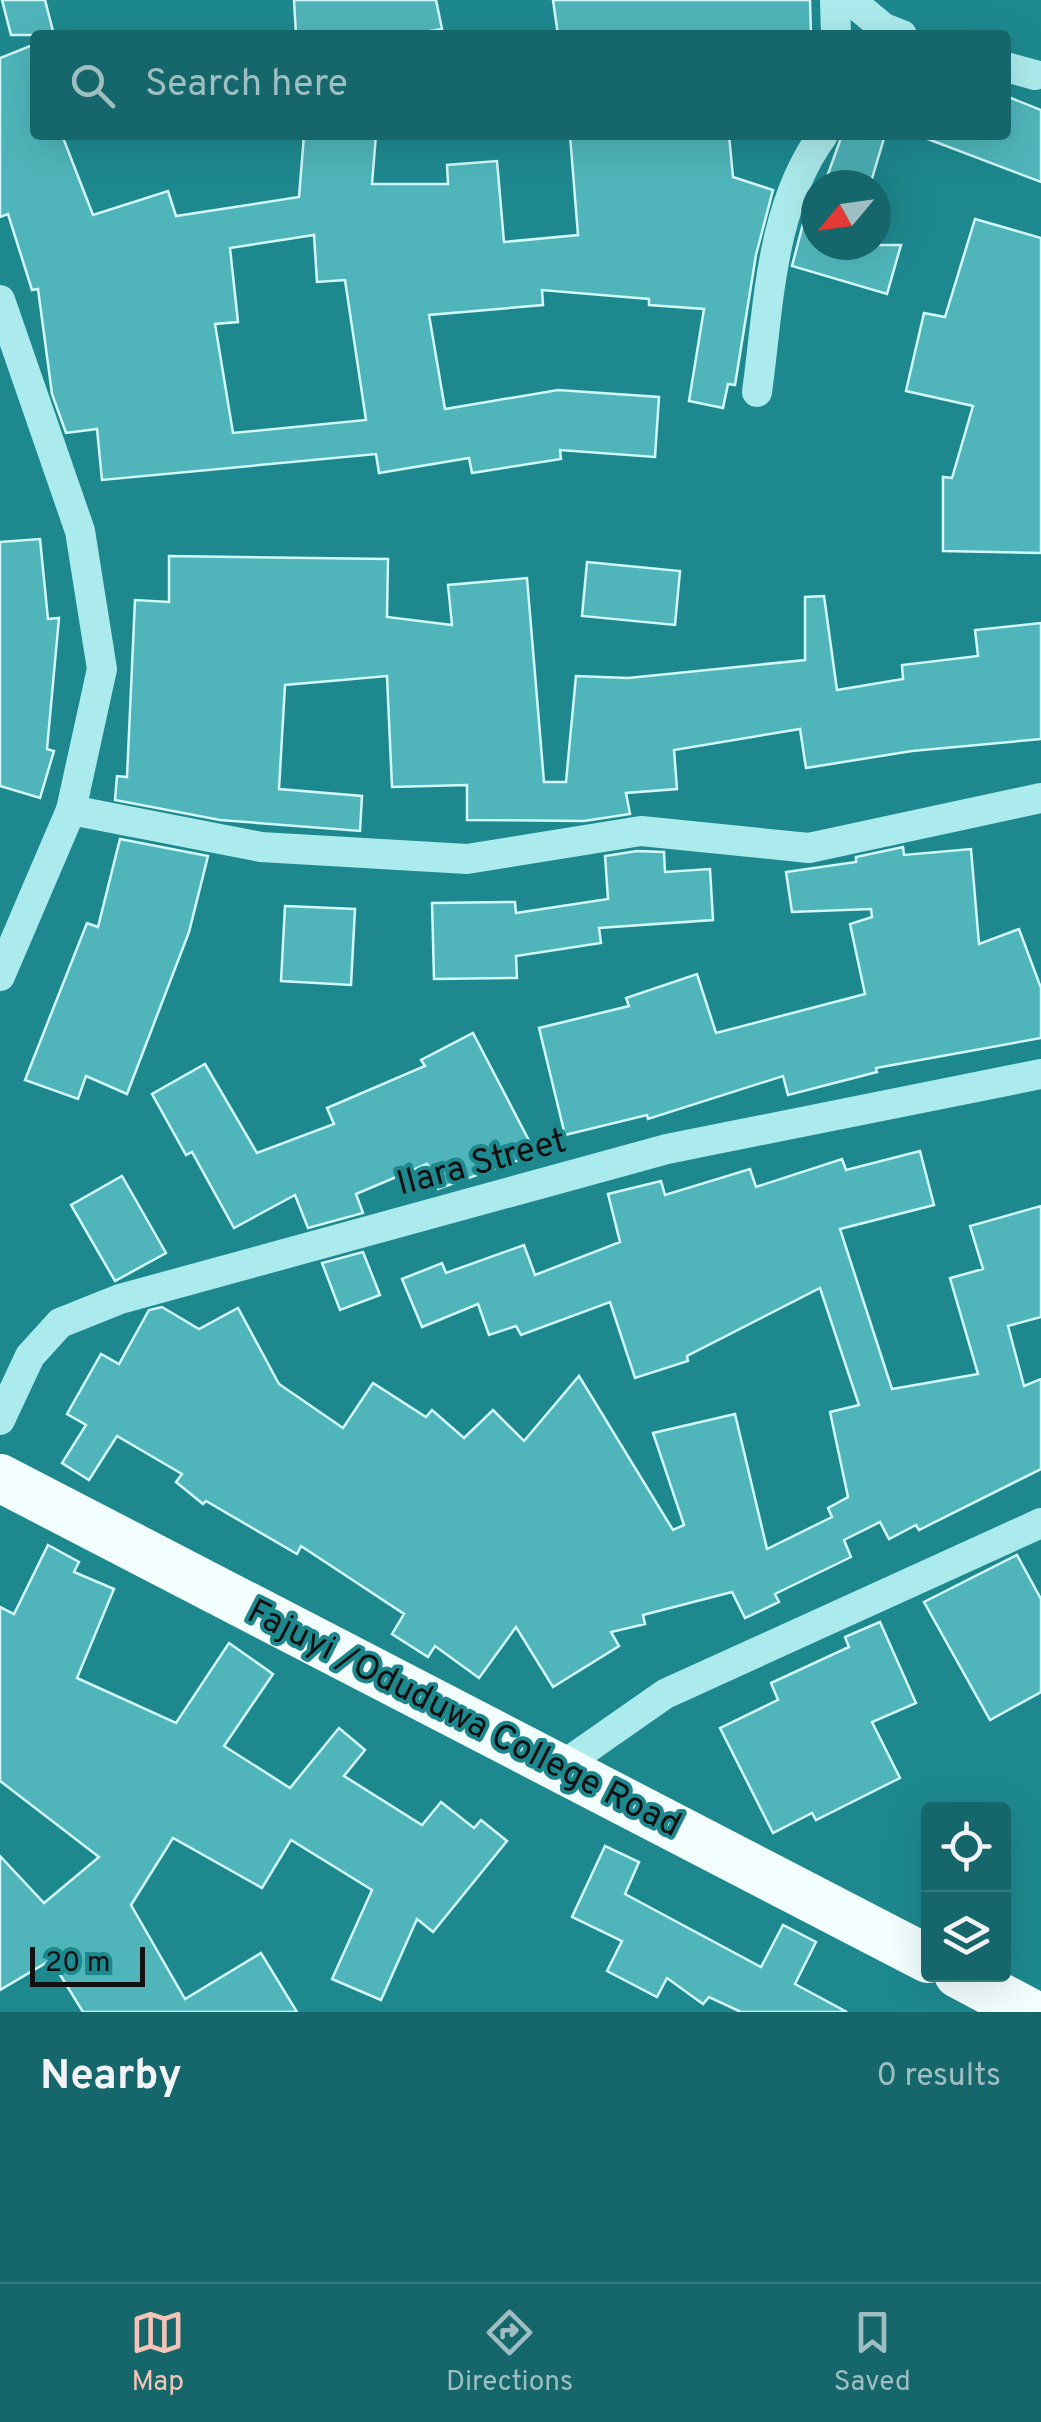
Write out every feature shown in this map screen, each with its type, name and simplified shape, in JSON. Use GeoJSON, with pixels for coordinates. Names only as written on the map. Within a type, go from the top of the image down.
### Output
{"type":"FeatureCollection","features":[{"type":"Feature","properties":{"kind":"main road","name":"Fajuyi /Oduduwa College Road"},"geometry":{"type":"LineString","coordinates":[[0,1478],[921,1955]]}},
{"type":"Feature","properties":{"kind":"main road"},"geometry":{"type":"LineString","coordinates":[[973,1982],[1030,2012]]}},
{"type":"Feature","properties":{"kind":"street"},"geometry":{"type":"LineString","coordinates":[[835,0],[836,30]]}},
{"type":"Feature","properties":{"kind":"street"},"geometry":{"type":"LineString","coordinates":[[850,0],[889,30]]}},
{"type":"Feature","properties":{"kind":"street"},"geometry":{"type":"LineString","coordinates":[[757,392],[787,202],[806,158],[819,140]]}},
{"type":"Feature","properties":{"kind":"street"},"geometry":{"type":"LineString","coordinates":[[0,300],[80,530],[102,670],[71,810],[2,963]]}},
{"type":"Feature","properties":{"kind":"street"},"geometry":{"type":"LineString","coordinates":[[71,810],[261,846],[467,859],[641,831],[809,848],[1041,798]]}},
{"type":"Feature","properties":{"kind":"street","name":"Ilara Street"},"geometry":{"type":"LineString","coordinates":[[0,1420],[30,1356],[60,1322],[120,1299],[667,1149],[1041,1074]]}},
{"type":"Feature","properties":{"kind":"street"},"geometry":{"type":"LineString","coordinates":[[562,1766],[665,1694],[1041,1522]]}},
{"type":"Feature","properties":{"kind":"building"},"geometry":{"type":"Polygon","coordinates":[[[2,0],[45,0],[53,30],[11,35],[2,0]]]}},
{"type":"Feature","properties":{"kind":"building"},"geometry":{"type":"Polygon","coordinates":[[[294,0],[436,0],[442,29],[436,30],[296,30],[294,0]]]}},
{"type":"Feature","properties":{"kind":"building"},"geometry":{"type":"Polygon","coordinates":[[[553,0],[810,0],[811,30],[557,30],[553,0]]]}},
{"type":"Feature","properties":{"kind":"building"},"geometry":{"type":"Polygon","coordinates":[[[30,46],[30,140],[64,140],[93,215],[168,191],[176,216],[299,197],[304,140],[376,140],[372,184],[448,184],[447,165],[497,161],[504,242],[578,235],[570,140],[729,140],[733,177],[773,190],[756,255],[735,385],[728,384],[723,408],[689,401],[704,309],[649,305],[649,299],[542,290],[543,305],[429,315],[445,409],[558,390],[659,397],[655,457],[560,450],[561,459],[472,473],[469,458],[379,473],[376,454],[102,480],[97,429],[66,433],[52,394],[38,289],[32,290],[8,214],[0,217],[0,58],[30,46]],[[314,235],[230,248],[238,322],[215,324],[233,433],[366,420],[345,280],[317,282],[314,235]]]}},
{"type":"Feature","properties":{"kind":"building"},"geometry":{"type":"Polygon","coordinates":[[[1011,98],[1041,110],[1041,182],[930,140],[1011,140],[1011,98]]]}},
{"type":"Feature","properties":{"kind":"building"},"geometry":{"type":"Polygon","coordinates":[[[840,140],[884,140],[874,170],[829,170],[840,140]]]}},
{"type":"Feature","properties":{"kind":"building"},"geometry":{"type":"Polygon","coordinates":[[[975,219],[1041,238],[1041,553],[943,551],[943,477],[952,478],[973,406],[906,391],[924,313],[945,317],[975,219]]]}},
{"type":"Feature","properties":{"kind":"building"},"geometry":{"type":"Polygon","coordinates":[[[801,232],[801,260],[891,260],[891,245],[901,245],[887,294],[792,266],[801,232]]]}},
{"type":"Feature","properties":{"kind":"building"},"geometry":{"type":"Polygon","coordinates":[[[40,539],[48,619],[59,618],[47,749],[54,751],[40,798],[0,786],[0,542],[40,539]]]}},
{"type":"Feature","properties":{"kind":"building"},"geometry":{"type":"Polygon","coordinates":[[[169,556],[388,559],[387,617],[452,625],[448,585],[527,578],[544,782],[566,782],[576,676],[628,678],[805,660],[805,597],[824,596],[837,690],[903,679],[902,665],[978,656],[975,630],[1041,623],[1041,739],[912,751],[806,768],[800,729],[674,750],[677,789],[626,793],[630,814],[584,821],[467,820],[467,785],[392,787],[387,676],[285,685],[279,789],[362,796],[360,831],[220,820],[115,800],[117,776],[127,777],[135,600],[169,602],[169,556]]]}},
{"type":"Feature","properties":{"kind":"building"},"geometry":{"type":"Polygon","coordinates":[[[587,562],[680,571],[675,625],[582,616],[587,562]]]}},
{"type":"Feature","properties":{"kind":"building"},"geometry":{"type":"Polygon","coordinates":[[[120,839],[208,856],[189,932],[127,1094],[86,1076],[78,1099],[25,1080],[87,923],[98,927],[120,839]]]}},
{"type":"Feature","properties":{"kind":"building"},"geometry":{"type":"Polygon","coordinates":[[[903,847],[904,855],[971,849],[979,944],[1019,929],[1041,988],[1041,1038],[876,1068],[877,1072],[788,1095],[783,1076],[648,1119],[647,1115],[565,1135],[539,1028],[629,1006],[626,998],[697,974],[716,1033],[865,994],[850,924],[872,917],[871,909],[792,912],[786,872],[856,862],[856,857],[903,847]]]}},
{"type":"Feature","properties":{"kind":"building"},"geometry":{"type":"Polygon","coordinates":[[[664,852],[665,872],[710,869],[713,920],[599,928],[601,943],[516,956],[517,978],[434,979],[432,903],[515,902],[516,913],[608,899],[605,856],[664,852]]]}},
{"type":"Feature","properties":{"kind":"building"},"geometry":{"type":"Polygon","coordinates":[[[285,906],[355,909],[351,985],[281,981],[285,906]]]}},
{"type":"Feature","properties":{"kind":"building"},"geometry":{"type":"Polygon","coordinates":[[[473,1033],[536,1154],[438,1189],[427,1164],[356,1194],[363,1213],[308,1228],[295,1195],[234,1228],[192,1152],[186,1155],[152,1094],[205,1064],[257,1153],[334,1124],[327,1108],[425,1066],[421,1060],[473,1033]]]}},
{"type":"Feature","properties":{"kind":"building"},"geometry":{"type":"Polygon","coordinates":[[[920,1151],[934,1205],[840,1229],[892,1389],[978,1374],[950,1278],[983,1269],[970,1226],[1041,1206],[1041,1317],[1008,1326],[1024,1386],[1041,1379],[1041,1469],[919,1530],[916,1525],[889,1539],[880,1522],[844,1540],[851,1557],[775,1594],[779,1602],[745,1618],[732,1592],[643,1615],[645,1624],[611,1632],[619,1646],[553,1687],[516,1627],[479,1678],[435,1646],[428,1657],[392,1634],[404,1614],[301,1546],[297,1554],[206,1501],[203,1504],[176,1482],[182,1474],[117,1436],[89,1480],[62,1463],[86,1425],[67,1414],[101,1354],[119,1364],[149,1310],[162,1307],[199,1329],[238,1308],[279,1384],[343,1428],[373,1383],[426,1417],[432,1410],[464,1438],[493,1410],[524,1441],[579,1376],[673,1530],[684,1525],[653,1433],[735,1414],[767,1549],[832,1517],[828,1508],[848,1497],[830,1412],[859,1405],[820,1288],[687,1356],[688,1361],[635,1378],[610,1302],[521,1335],[516,1326],[489,1335],[478,1304],[422,1327],[402,1279],[442,1263],[446,1273],[524,1245],[535,1275],[620,1242],[608,1194],[661,1181],[665,1195],[750,1169],[756,1187],[842,1159],[846,1170],[920,1151]]]}},
{"type":"Feature","properties":{"kind":"building"},"geometry":{"type":"Polygon","coordinates":[[[122,1176],[166,1253],[115,1281],[71,1205],[122,1176]]]}},
{"type":"Feature","properties":{"kind":"building"},"geometry":{"type":"Polygon","coordinates":[[[363,1252],[380,1295],[340,1310],[322,1263],[363,1252]]]}},
{"type":"Feature","properties":{"kind":"building"},"geometry":{"type":"Polygon","coordinates":[[[48,1545],[79,1562],[74,1572],[114,1589],[77,1678],[176,1723],[229,1643],[273,1674],[224,1746],[290,1788],[339,1728],[365,1750],[344,1776],[422,1825],[441,1802],[474,1828],[481,1820],[507,1841],[433,1932],[417,1919],[381,2000],[332,1979],[372,1890],[291,1840],[262,1888],[173,1838],[131,1905],[185,1999],[261,1953],[297,2012],[83,2012],[51,1960],[0,1990],[0,1856],[44,1903],[99,1857],[0,1781],[0,1607],[14,1614],[48,1545]]]}},
{"type":"Feature","properties":{"kind":"building"},"geometry":{"type":"Polygon","coordinates":[[[1017,1555],[1041,1599],[1041,1692],[990,1720],[924,1602],[1017,1555]]]}},
{"type":"Feature","properties":{"kind":"building"},"geometry":{"type":"Polygon","coordinates":[[[880,1622],[916,1703],[872,1722],[900,1778],[816,1820],[812,1813],[773,1833],[720,1728],[778,1700],[771,1683],[849,1647],[845,1637],[880,1622]]]}},
{"type":"Feature","properties":{"kind":"building"},"geometry":{"type":"Polygon","coordinates":[[[605,1846],[639,1862],[625,1894],[761,1967],[783,1925],[816,1942],[795,1984],[847,2012],[741,2012],[709,1997],[703,2004],[667,1978],[657,1997],[607,1971],[622,1941],[572,1917],[605,1846]]]}}]}
